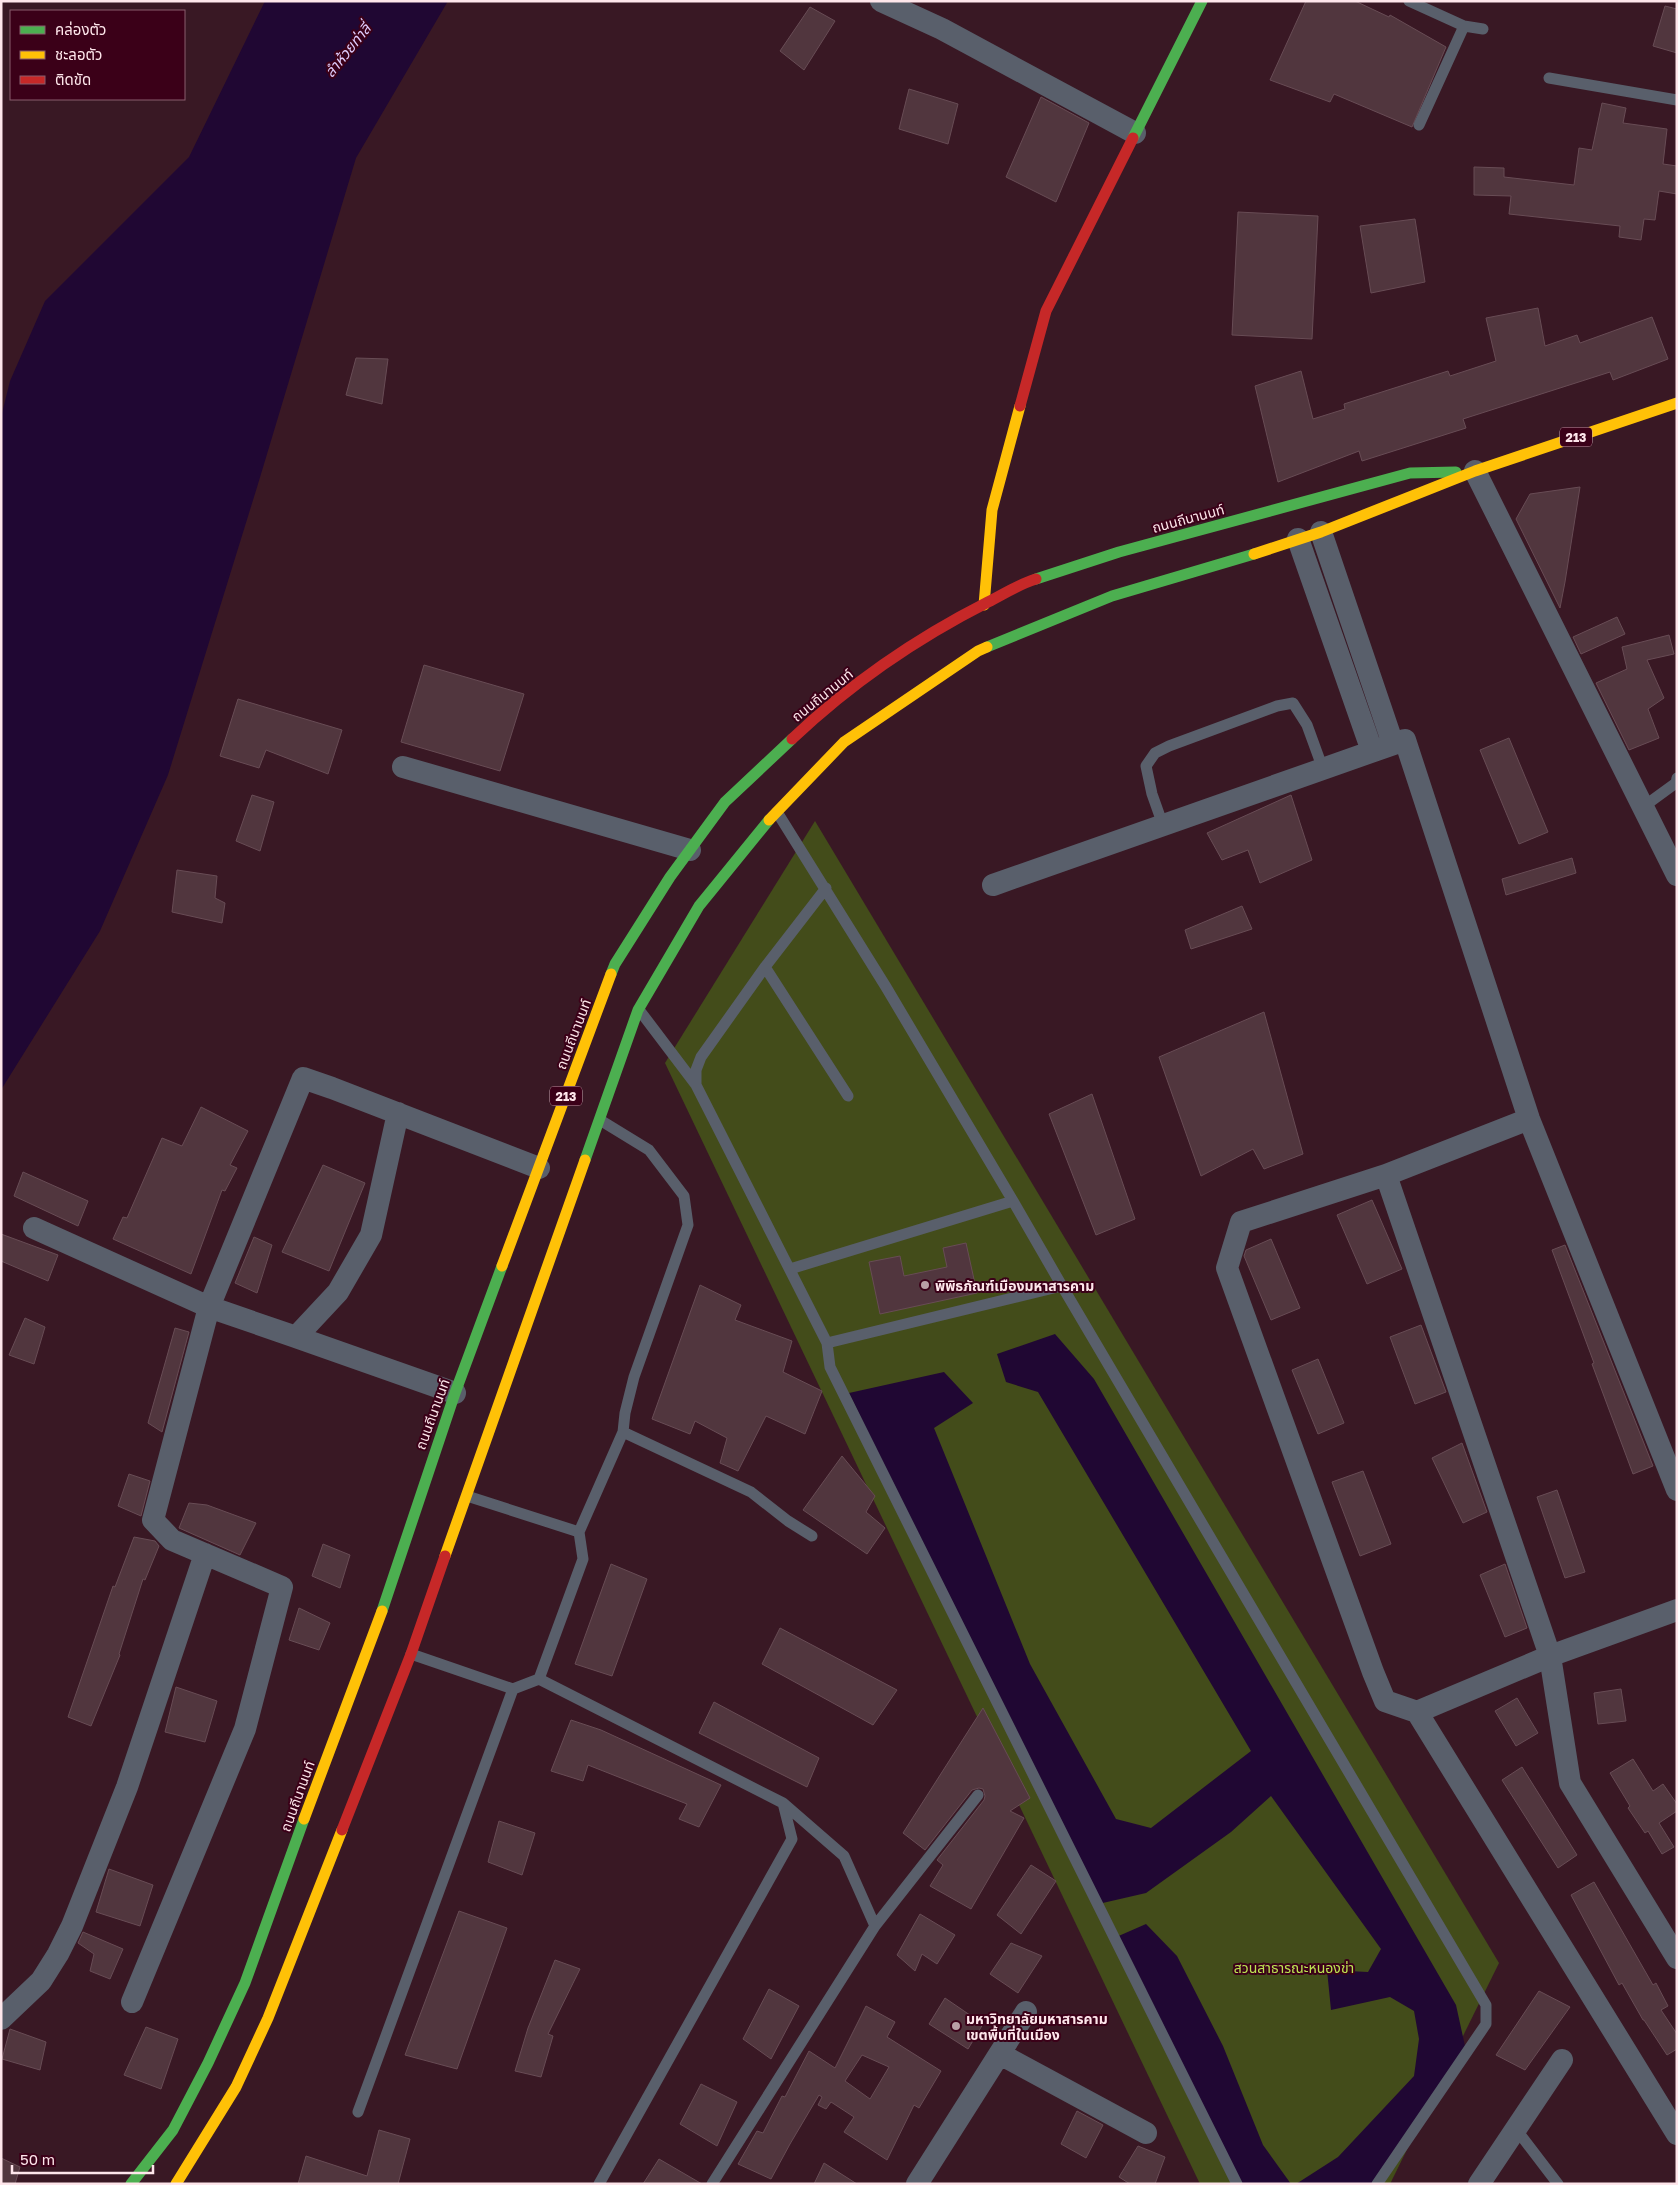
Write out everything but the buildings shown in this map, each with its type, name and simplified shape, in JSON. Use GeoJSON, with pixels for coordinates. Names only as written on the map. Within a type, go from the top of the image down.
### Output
{"type":"FeatureCollection","features":[{"type":"Feature","properties":{"kind":"main road"},"geometry":{"type":"LineString","coordinates":[[984,605],[992,510],[1046,312],[1202,1]]}},
{"type":"Feature","properties":{"kind":"main road","name":"ถนนถีนานนท์"},"geometry":{"type":"LineString","coordinates":[[176,2184],[236,2087],[268,2018],[467,1496],[638,1010],[699,906],[777,812],[844,742],[978,651],[1112,596],[1260,548],[1321,532],[1475,472],[1677,403]]}},
{"type":"Feature","properties":{"kind":"main road","name":"ถนนถีนานนท์"},"geometry":{"type":"LineString","coordinates":[[131,2184],[173,2130],[208,2063],[245,1983],[343,1712],[377,1640],[455,1393],[615,964],[670,877],[725,802],[822,711],[894,657],[957,618],[1030,581],[1119,552],[1252,521],[1410,473],[1475,472]]}},
{"type":"Feature","properties":{"kind":"street"},"geometry":{"type":"LineString","coordinates":[[881,1],[942,29],[1135,133]]}},
{"type":"Feature","properties":{"kind":"street"},"geometry":{"type":"LineString","coordinates":[[1475,472],[1677,874]]}},
{"type":"Feature","properties":{"kind":"street"},"geometry":{"type":"LineString","coordinates":[[1321,532],[1394,744]]}},
{"type":"Feature","properties":{"kind":"street"},"geometry":{"type":"LineString","coordinates":[[1298,539],[1372,751]]}},
{"type":"Feature","properties":{"kind":"street"},"geometry":{"type":"LineString","coordinates":[[993,885],[1405,740],[1529,1119],[1677,1490]]}},
{"type":"Feature","properties":{"kind":"street"},"geometry":{"type":"LineString","coordinates":[[404,767],[690,850]]}},
{"type":"Feature","properties":{"kind":"street"},"geometry":{"type":"LineString","coordinates":[[132,2002],[245,1729],[282,1587],[172,1540],[153,1520],[209,1307],[303,1078],[539,1168]]}},
{"type":"Feature","properties":{"kind":"street"},"geometry":{"type":"LineString","coordinates":[[296,1337],[338,1292],[371,1235],[398,1113]]}},
{"type":"Feature","properties":{"kind":"street"},"geometry":{"type":"LineString","coordinates":[[1529,1119],[1386,1175],[1242,1222],[1227,1268],[1385,1700],[1417,1712],[1677,2134]]}},
{"type":"Feature","properties":{"kind":"street"},"geometry":{"type":"LineString","coordinates":[[1386,1175],[1550,1656],[1570,1783],[1677,1958]]}},
{"type":"Feature","properties":{"kind":"street"},"geometry":{"type":"LineString","coordinates":[[34,1228],[209,1307],[455,1393]]}},
{"type":"Feature","properties":{"kind":"street"},"geometry":{"type":"LineString","coordinates":[[1,2019],[41,1981],[58,1954],[72,1926],[127,1788],[205,1554]]}},
{"type":"Feature","properties":{"kind":"street"},"geometry":{"type":"LineString","coordinates":[[1417,1712],[1550,1656],[1677,1610]]}},
{"type":"Feature","properties":{"kind":"street"},"geometry":{"type":"LineString","coordinates":[[918,2184],[1026,2012]]}},
{"type":"Feature","properties":{"kind":"street"},"geometry":{"type":"LineString","coordinates":[[1000,2054],[1146,2133]]}},
{"type":"Feature","properties":{"kind":"street"},"geometry":{"type":"LineString","coordinates":[[1479,2184],[1562,2060]]}},
{"type":"Feature","properties":{"kind":"lane"},"geometry":{"type":"LineString","coordinates":[[1409,1],[1464,26],[1483,29]]}},
{"type":"Feature","properties":{"kind":"lane"},"geometry":{"type":"LineString","coordinates":[[1419,125],[1464,26]]}},
{"type":"Feature","properties":{"kind":"lane"},"geometry":{"type":"LineString","coordinates":[[1550,78],[1677,100]]}},
{"type":"Feature","properties":{"kind":"lane"},"geometry":{"type":"LineString","coordinates":[[1163,826],[1152,794],[1146,766],[1155,754],[1188,738],[1277,706],[1293,703],[1307,725],[1324,769]]}},
{"type":"Feature","properties":{"kind":"lane"},"geometry":{"type":"LineString","coordinates":[[1643,807],[1676,783],[1677,778]]}},
{"type":"Feature","properties":{"kind":"lane"},"geometry":{"type":"LineString","coordinates":[[777,812],[826,888],[1013,1201],[1486,2005],[1486,2024],[1377,2184]]}},
{"type":"Feature","properties":{"kind":"lane"},"geometry":{"type":"LineString","coordinates":[[696,1084],[696,1070],[701,1057],[826,888]]}},
{"type":"Feature","properties":{"kind":"lane"},"geometry":{"type":"LineString","coordinates":[[765,968],[848,1096]]}},
{"type":"Feature","properties":{"kind":"lane"},"geometry":{"type":"LineString","coordinates":[[638,1010],[696,1084],[790,1268],[827,1343],[830,1367],[1237,2184]]}},
{"type":"Feature","properties":{"kind":"lane"},"geometry":{"type":"LineString","coordinates":[[539,1679],[582,1559],[579,1532],[623,1432],[625,1413],[634,1377],[688,1225],[684,1196],[649,1150],[600,1120]]}},
{"type":"Feature","properties":{"kind":"lane"},"geometry":{"type":"LineString","coordinates":[[790,1268],[1013,1201]]}},
{"type":"Feature","properties":{"kind":"lane"},"geometry":{"type":"LineString","coordinates":[[827,1343],[1062,1286]]}},
{"type":"Feature","properties":{"kind":"lane"},"geometry":{"type":"LineString","coordinates":[[623,1432],[751,1492],[788,1521],[812,1536]]}},
{"type":"Feature","properties":{"kind":"lane"},"geometry":{"type":"LineString","coordinates":[[467,1496],[579,1532]]}},
{"type":"Feature","properties":{"kind":"lane"},"geometry":{"type":"LineString","coordinates":[[407,1652],[513,1689],[539,1679],[783,1803],[844,1856],[875,1926]]}},
{"type":"Feature","properties":{"kind":"lane"},"geometry":{"type":"LineString","coordinates":[[358,2112],[513,1689]]}},
{"type":"Feature","properties":{"kind":"lane"},"geometry":{"type":"LineString","coordinates":[[712,2184],[875,1926],[978,1795]]}},
{"type":"Feature","properties":{"kind":"lane"},"geometry":{"type":"LineString","coordinates":[[599,2184],[792,1839],[783,1803]]}},
{"type":"Feature","properties":{"kind":"lane"},"geometry":{"type":"LineString","coordinates":[[1516,2129],[1558,2184]]}},
{"type":"Feature","properties":{"kind":"green space","name":"สวนสาธารณะหนองข่า"},"geometry":{"type":"Polygon","coordinates":[[[815,821],[1499,1963],[1390,2184],[1200,2184],[665,1063],[815,821]]]}},
{"type":"Feature","properties":{"kind":"water","name":"ลำห้วยท่าลี่"},"geometry":{"type":"Polygon","coordinates":[[[265,1],[448,1],[356,158],[168,775],[100,931],[1,1090],[1,417],[10,381],[45,301],[189,157],[265,1]]]}},
{"type":"Feature","properties":{"kind":"water"},"geometry":{"type":"Polygon","coordinates":[[[1055,1334],[1094,1379],[1456,2005],[1465,2046],[1374,2184],[1296,2184],[1338,2157],[1414,2076],[1419,2039],[1414,2011],[1390,1997],[1331,2010],[1327,1970],[1368,1972],[1381,1949],[1271,1796],[1231,1832],[1146,1893],[1094,1905],[849,1393],[944,1372],[973,1403],[934,1428],[1030,1664],[1116,1819],[1151,1828],[1251,1751],[1038,1392],[1006,1382],[997,1354],[1055,1334]]]}},
{"type":"Feature","properties":{"kind":"water"},"geometry":{"type":"Polygon","coordinates":[[[1146,1924],[1177,1956],[1223,2046],[1263,2145],[1291,2184],[1237,2184],[1114,1938],[1146,1924]]]}},
{"type":"Feature","properties":{"kind":"traffic: fast"},"geometry":{"type":"LineString","coordinates":[[1133,138],[1202,1]]}},
{"type":"Feature","properties":{"kind":"traffic: fast"},"geometry":{"type":"LineString","coordinates":[[1036,579],[1119,552],[1410,473],[1456,472]]}},
{"type":"Feature","properties":{"kind":"traffic: fast"},"geometry":{"type":"LineString","coordinates":[[987,647],[1112,596],[1254,554]]}},
{"type":"Feature","properties":{"kind":"traffic: fast"},"geometry":{"type":"LineString","coordinates":[[611,974],[615,964],[670,877],[725,802],[792,739]]}},
{"type":"Feature","properties":{"kind":"traffic: fast"},"geometry":{"type":"LineString","coordinates":[[585,1160],[638,1010],[699,906],[769,820]]}},
{"type":"Feature","properties":{"kind":"traffic: fast"},"geometry":{"type":"LineString","coordinates":[[382,1611],[455,1393],[502,1266]]}},
{"type":"Feature","properties":{"kind":"traffic: fast"},"geometry":{"type":"LineString","coordinates":[[131,2184],[173,2130],[208,2063],[245,1983],[304,1819]]}},
{"type":"Feature","properties":{"kind":"traffic: slow"},"geometry":{"type":"LineString","coordinates":[[1254,554],[1321,532],[1475,471],[1677,403]]}},
{"type":"Feature","properties":{"kind":"traffic: slow"},"geometry":{"type":"LineString","coordinates":[[984,605],[992,510],[1020,406]]}},
{"type":"Feature","properties":{"kind":"traffic: slow"},"geometry":{"type":"LineString","coordinates":[[769,820],[844,742],[978,651],[987,647]]}},
{"type":"Feature","properties":{"kind":"traffic: slow"},"geometry":{"type":"LineString","coordinates":[[502,1266],[611,974]]}},
{"type":"Feature","properties":{"kind":"traffic: slow"},"geometry":{"type":"LineString","coordinates":[[445,1556],[585,1160]]}},
{"type":"Feature","properties":{"kind":"traffic: slow"},"geometry":{"type":"LineString","coordinates":[[304,1819],[382,1611]]}},
{"type":"Feature","properties":{"kind":"traffic: slow"},"geometry":{"type":"LineString","coordinates":[[176,2184],[236,2087],[268,2018],[342,1830]]}},
{"type":"Feature","properties":{"kind":"traffic: jam"},"geometry":{"type":"LineString","coordinates":[[1020,406],[1046,311],[1133,138]]}},
{"type":"Feature","properties":{"kind":"traffic: jam"},"geometry":{"type":"LineString","coordinates":[[792,739],[837,699],[885,663],[962,616],[1018,586],[1036,579]]}},
{"type":"Feature","properties":{"kind":"traffic: jam"},"geometry":{"type":"LineString","coordinates":[[342,1830],[411,1654],[445,1556]]}},
{"type":"Feature","properties":{"kind":"place","name":"พิพิธภัณฑ์เมืองมหาสารคาม"},"geometry":{"type":"Point","coordinates":[925,1285]}},
{"type":"Feature","properties":{"kind":"place","name":"มหาวิทยาลัยมหาสารคาม เขตพื้นที่ในเมือง"},"geometry":{"type":"Point","coordinates":[956,2026]}}]}
